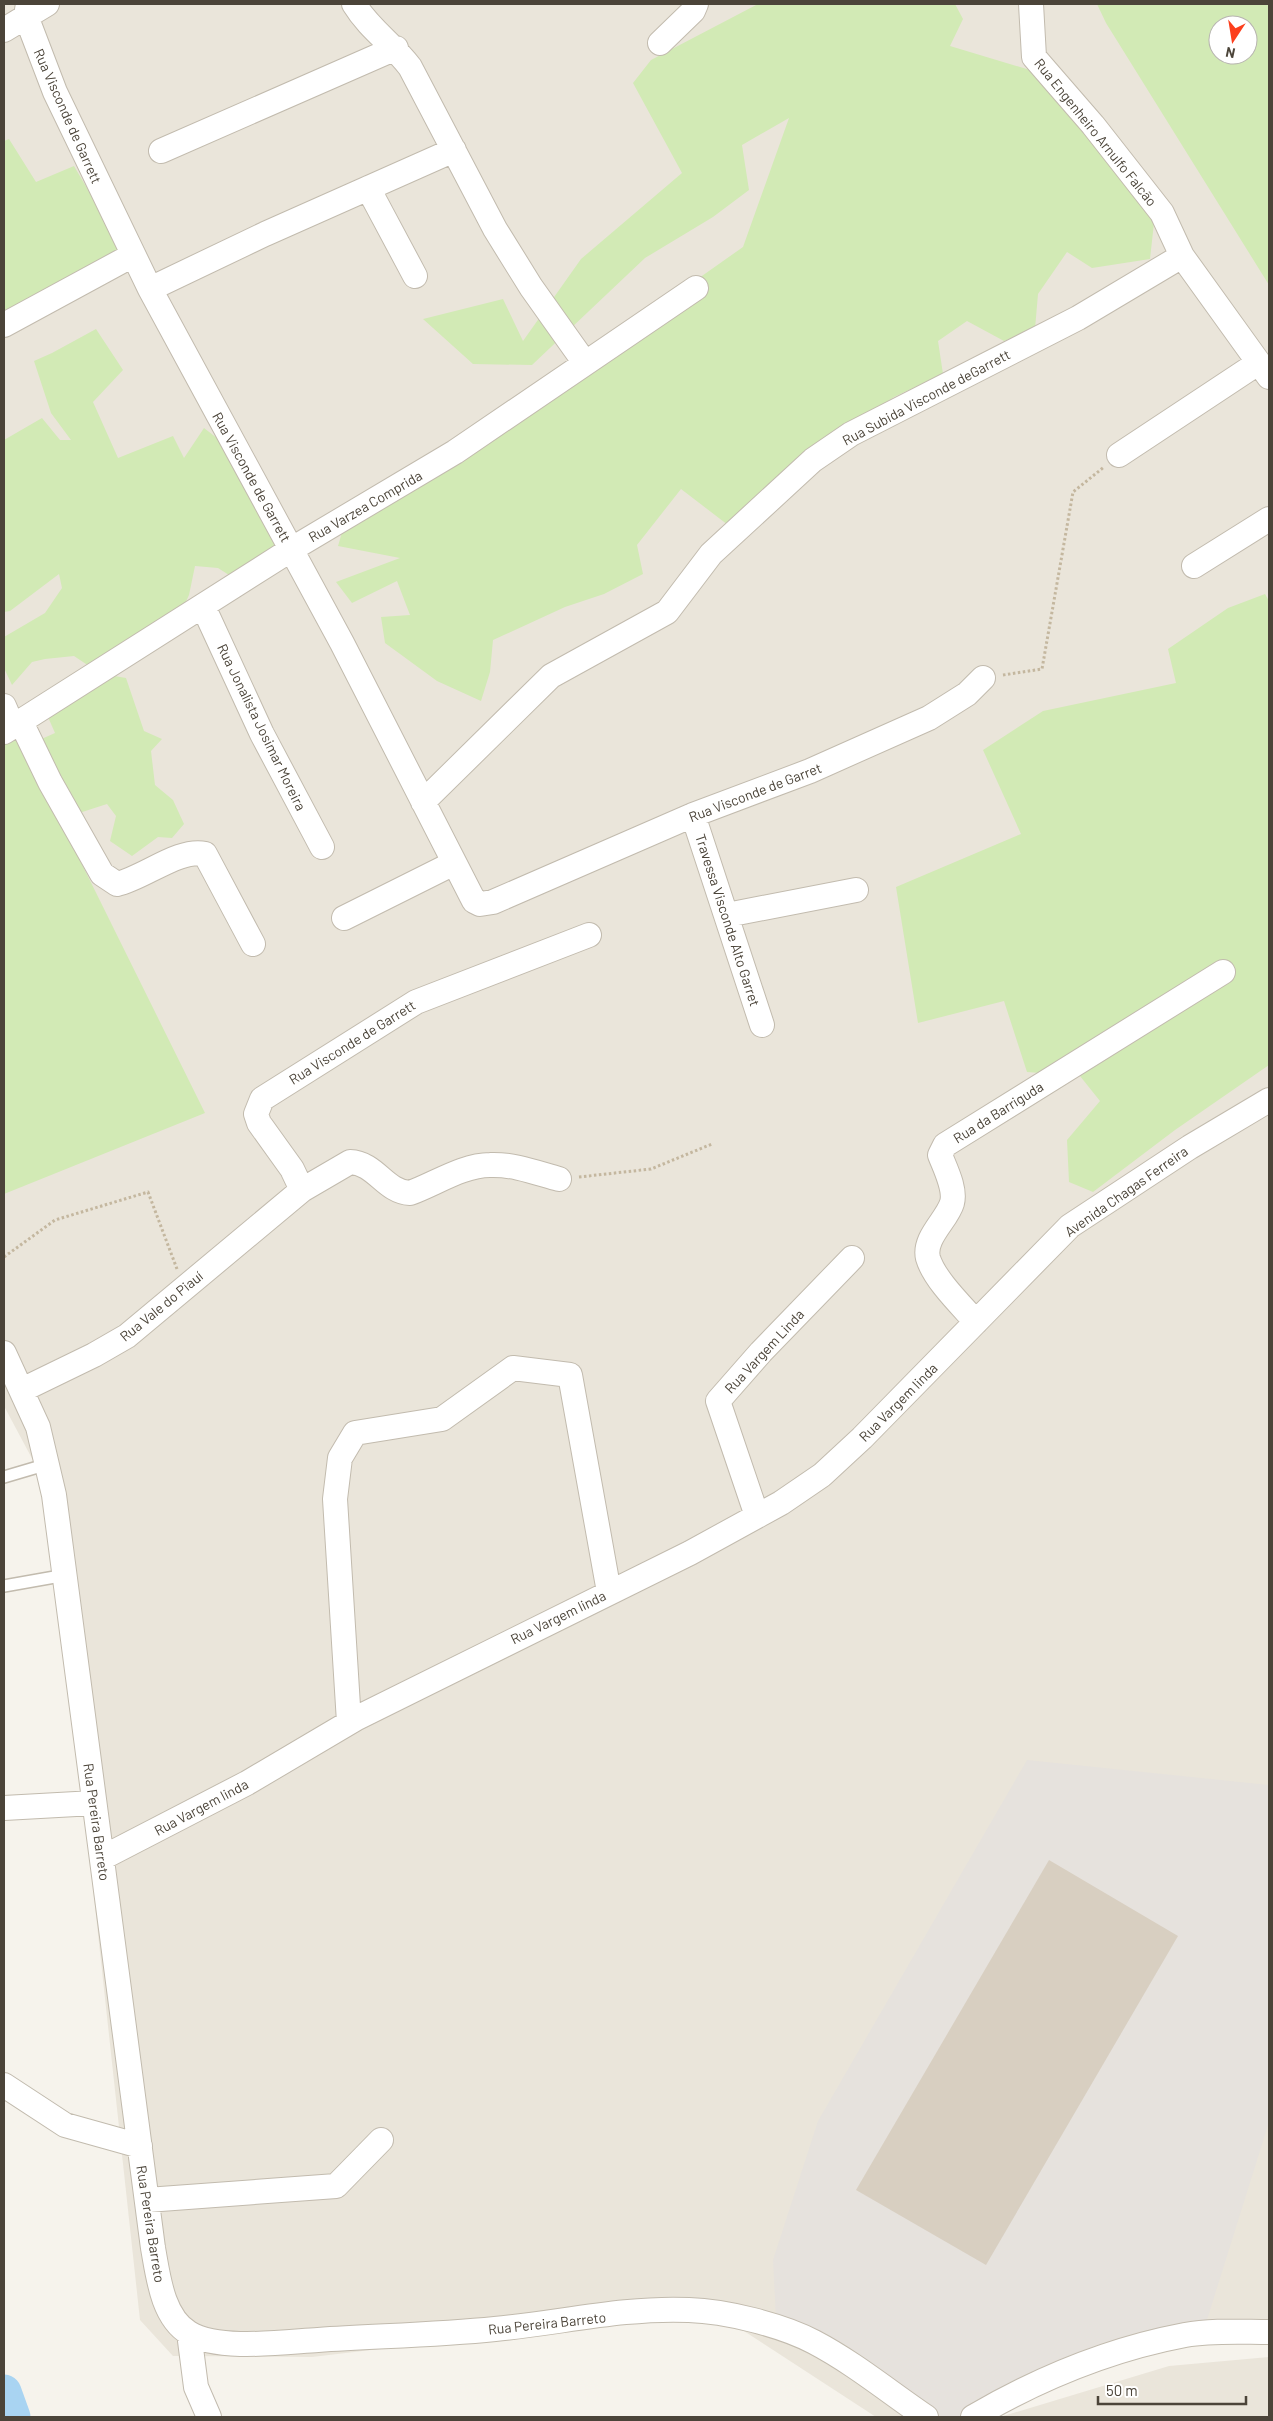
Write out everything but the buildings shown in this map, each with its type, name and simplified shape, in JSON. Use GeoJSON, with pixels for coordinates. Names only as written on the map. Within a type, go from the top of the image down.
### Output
{"type":"FeatureCollection","features":[{"type":"Feature","properties":{"kind":"street"},"geometry":{"type":"LineString","coordinates":[[4,30],[27,10],[47,4]]}},
{"type":"Feature","properties":{"kind":"street"},"geometry":{"type":"LineString","coordinates":[[660,43],[693,11],[696,4]]}},
{"type":"Feature","properties":{"kind":"street","name":"Rua Engenheiro Arnulfo Falcão"},"geometry":{"type":"LineString","coordinates":[[1031,4],[1034,57],[1093,125],[1162,213],[1182,256],[1263,370]]}},
{"type":"Feature","properties":{"kind":"street"},"geometry":{"type":"LineString","coordinates":[[361,6],[364,21],[396,48],[410,67],[514,260],[585,363]]}},
{"type":"Feature","properties":{"kind":"street","name":"Rua Visconde de Garrett"},"geometry":{"type":"LineString","coordinates":[[27,10],[55,92],[150,289],[292,549],[474,901],[486,904],[518,891]]}},
{"type":"Feature","properties":{"kind":"street"},"geometry":{"type":"LineString","coordinates":[[161,152],[396,48]]}},
{"type":"Feature","properties":{"kind":"street"},"geometry":{"type":"LineString","coordinates":[[150,289],[454,150]]}},
{"type":"Feature","properties":{"kind":"street"},"geometry":{"type":"LineString","coordinates":[[368,188],[415,276]]}},
{"type":"Feature","properties":{"kind":"street"},"geometry":{"type":"LineString","coordinates":[[4,325],[134,255]]}},
{"type":"Feature","properties":{"kind":"street","name":"Rua Subida Visconde deGarrett"},"geometry":{"type":"LineString","coordinates":[[422,802],[551,676],[667,612],[711,554],[813,460],[851,434],[1078,318],[1182,256]]}},
{"type":"Feature","properties":{"kind":"street","name":"Rua Varzea Comprida"},"geometry":{"type":"LineString","coordinates":[[10,722],[203,606],[292,549],[455,452],[696,288]]}},
{"type":"Feature","properties":{"kind":"street"},"geometry":{"type":"LineString","coordinates":[[1119,455],[1263,370]]}},
{"type":"Feature","properties":{"kind":"street"},"geometry":{"type":"LineString","coordinates":[[1194,566],[1269,520]]}},
{"type":"Feature","properties":{"kind":"street","name":"Rua Jonalista Josimar Moreira"},"geometry":{"type":"LineString","coordinates":[[203,606],[262,734],[322,848]]}},
{"type":"Feature","properties":{"kind":"street","name":"Rua Visconde de Garret"},"geometry":{"type":"LineString","coordinates":[[518,891],[693,815],[810,771],[929,718],[967,694],[983,678]]}},
{"type":"Feature","properties":{"kind":"street"},"geometry":{"type":"LineString","coordinates":[[10,722],[67,813],[102,874],[117,884],[130,882],[186,854],[197,852],[205,854],[253,944]]}},
{"type":"Feature","properties":{"kind":"street","name":"Travessa Visconde Alto Garret"},"geometry":{"type":"LineString","coordinates":[[693,815],[762,1025]]}},
{"type":"Feature","properties":{"kind":"street"},"geometry":{"type":"LineString","coordinates":[[344,918],[454,863]]}},
{"type":"Feature","properties":{"kind":"street"},"geometry":{"type":"LineString","coordinates":[[727,915],[856,890]]}},
{"type":"Feature","properties":{"kind":"street","name":"Rua Visconde de Garrett"},"geometry":{"type":"LineString","coordinates":[[294,1196],[292,1169],[259,1123],[256,1114],[262,1099],[416,1002],[589,935]]}},
{"type":"Feature","properties":{"kind":"street","name":"Rua da Barriguda"},"geometry":{"type":"LineString","coordinates":[[976,1322],[937,1275],[927,1256],[930,1241],[953,1202],[952,1188],[940,1155],[945,1145],[1223,972]]}},
{"type":"Feature","properties":{"kind":"street","name":"Avenida Chagas Ferreira"},"geometry":{"type":"LineString","coordinates":[[976,1322],[1070,1226],[1190,1147],[1269,1100]]}},
{"type":"Feature","properties":{"kind":"street","name":"Rua Vale do Piauí"},"geometry":{"type":"LineString","coordinates":[[22,1390],[94,1355],[127,1336],[294,1196],[350,1162],[368,1166],[401,1193],[410,1193],[467,1169],[489,1164],[509,1166],[559,1179]]}},
{"type":"Feature","properties":{"kind":"street","name":"Rua Vargem Linda"},"geometry":{"type":"LineString","coordinates":[[757,1516],[718,1401],[761,1352],[852,1258]]}},
{"type":"Feature","properties":{"kind":"street","name":"Rua Vargem linda"},"geometry":{"type":"LineString","coordinates":[[102,1858],[247,1783],[348,1722],[690,1553],[781,1503],[822,1475],[908,1393],[976,1322]]}},
{"type":"Feature","properties":{"kind":"street","name":"Rua Pereira Barreto"},"geometry":{"type":"LineString","coordinates":[[4,1353],[38,1427],[48,1464],[66,1575],[94,1803],[147,2200],[160,2285],[176,2321],[189,2333],[217,2341],[249,2344],[495,2329],[642,2312],[689,2310],[734,2315],[813,2341],[873,2379],[926,2417]]}},
{"type":"Feature","properties":{"kind":"street"},"geometry":{"type":"LineString","coordinates":[[348,1722],[335,1499],[340,1458],[355,1433],[442,1419],[513,1368],[570,1375],[609,1592]]}},
{"type":"Feature","properties":{"kind":"street"},"geometry":{"type":"LineString","coordinates":[[4,1808],[94,1803]]}},
{"type":"Feature","properties":{"kind":"street"},"geometry":{"type":"LineString","coordinates":[[4,2086],[65,2125],[140,2146]]}},
{"type":"Feature","properties":{"kind":"street"},"geometry":{"type":"LineString","coordinates":[[147,2200],[336,2186],[381,2140]]}},
{"type":"Feature","properties":{"kind":"street"},"geometry":{"type":"LineString","coordinates":[[973,2417],[1048,2378],[1097,2360],[1158,2342],[1187,2334],[1269,2332]]}},
{"type":"Feature","properties":{"kind":"street"},"geometry":{"type":"LineString","coordinates":[[189,2333],[196,2387],[209,2417]]}},
{"type":"Feature","properties":{"kind":"lane"},"geometry":{"type":"LineString","coordinates":[[4,1477],[48,1464]]}},
{"type":"Feature","properties":{"kind":"lane"},"geometry":{"type":"LineString","coordinates":[[4,1586],[66,1575]]}},
{"type":"Feature","properties":{"kind":"path"},"geometry":{"type":"LineString","coordinates":[[983,678],[1042,669],[1073,492],[1119,455]]}},
{"type":"Feature","properties":{"kind":"path"},"geometry":{"type":"LineString","coordinates":[[559,1179],[652,1169],[712,1144]]}},
{"type":"Feature","properties":{"kind":"path"},"geometry":{"type":"LineString","coordinates":[[4,1257],[55,1220],[148,1192],[184,1288]]}},
{"type":"Feature","properties":{"kind":"shaded area"},"geometry":{"type":"Polygon","coordinates":[[[4,4],[1269,4],[1269,2341],[1151,2347],[969,2417],[876,2417],[730,2322],[633,2319],[312,2357],[173,2356],[140,2320],[57,1557],[36,1466],[4,1406],[4,4]]]}},
{"type":"Feature","properties":{"kind":"shaded area"},"geometry":{"type":"Polygon","coordinates":[[[1027,1760],[1269,1785],[1269,2122],[1206,2323],[1057,2364],[957,2417],[942,2417],[854,2353],[776,2319],[773,2260],[818,2121],[1027,1760]]]}},
{"type":"Feature","properties":{"kind":"shaded area"},"geometry":{"type":"Polygon","coordinates":[[[1269,2357],[1269,2417],[1000,2417],[1169,2366],[1269,2357]]]}},
{"type":"Feature","properties":{"kind":"green space"},"geometry":{"type":"Polygon","coordinates":[[[758,4],[955,4],[963,19],[950,46],[1040,73],[1155,214],[1150,259],[1092,268],[1067,252],[1038,294],[1035,329],[1004,341],[967,321],[938,341],[943,374],[894,397],[800,458],[728,525],[681,489],[637,545],[643,574],[604,594],[565,607],[493,640],[490,672],[481,701],[437,681],[385,643],[381,617],[410,615],[397,581],[352,603],[336,582],[400,558],[338,546],[343,529],[743,247],[789,118],[742,145],[749,190],[713,217],[645,258],[532,365],[473,364],[423,319],[503,299],[523,341],[581,259],[682,173],[633,83],[651,60],[758,4]]]}},
{"type":"Feature","properties":{"kind":"green space"},"geometry":{"type":"Polygon","coordinates":[[[1097,4],[1269,4],[1269,285],[1106,23],[1097,4]]]}},
{"type":"Feature","properties":{"kind":"green space"},"geometry":{"type":"Polygon","coordinates":[[[9,139],[36,182],[74,166],[101,212],[120,254],[4,314],[4,141],[9,139]]]}},
{"type":"Feature","properties":{"kind":"green space"},"geometry":{"type":"Polygon","coordinates":[[[96,329],[123,370],[93,402],[118,458],[173,436],[184,458],[204,428],[222,442],[286,553],[229,575],[218,568],[195,566],[189,595],[182,610],[92,668],[74,656],[45,659],[32,662],[12,685],[4,668],[4,637],[45,613],[62,588],[59,574],[10,611],[4,612],[4,440],[42,418],[60,440],[71,440],[51,413],[34,361],[96,329]]]}},
{"type":"Feature","properties":{"kind":"green space"},"geometry":{"type":"Polygon","coordinates":[[[1265,594],[1269,601],[1269,1065],[1175,1130],[1093,1192],[1069,1182],[1067,1140],[1100,1101],[1080,1076],[1027,1072],[1004,1001],[918,1023],[896,887],[1021,834],[983,750],[1043,711],[1176,683],[1168,649],[1228,608],[1265,594]]]}},
{"type":"Feature","properties":{"kind":"green space"},"geometry":{"type":"Polygon","coordinates":[[[97,673],[126,678],[144,731],[162,739],[151,751],[155,785],[173,800],[184,824],[172,838],[158,837],[132,856],[110,841],[116,816],[107,804],[76,814],[37,741],[55,733],[48,717],[97,673]]]}},
{"type":"Feature","properties":{"kind":"green space"},"geometry":{"type":"Polygon","coordinates":[[[18,735],[205,1113],[4,1194],[4,744],[18,735]]]}},
{"type":"Feature","properties":{"kind":"waterway"},"geometry":{"type":"LineString","coordinates":[[4,2392],[13,2417]]}}]}
